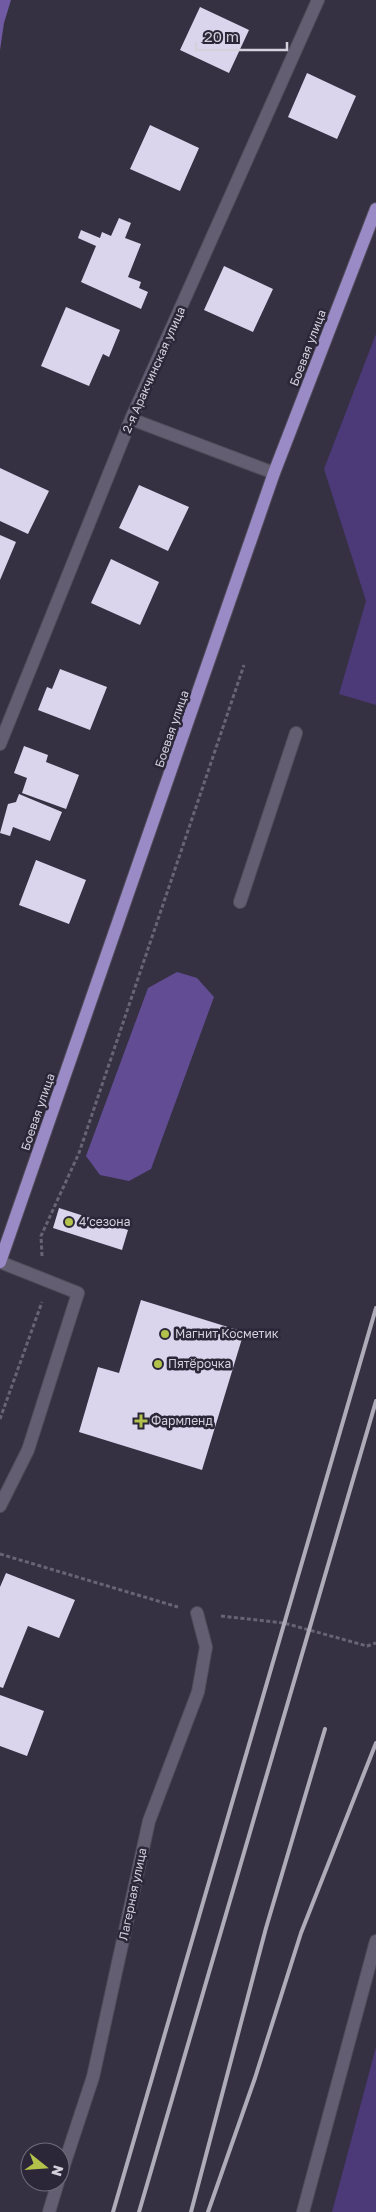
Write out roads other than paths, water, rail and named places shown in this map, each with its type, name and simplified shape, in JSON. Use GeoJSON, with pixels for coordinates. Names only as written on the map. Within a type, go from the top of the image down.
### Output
{"type":"FeatureCollection","features":[{"type":"Feature","properties":{"kind":"main road","name":"Боевая улица"},"geometry":{"type":"LineString","coordinates":[[0,1262],[274,473],[376,209]]}},
{"type":"Feature","properties":{"kind":"street","name":"2-я Аракчинская улица"},"geometry":{"type":"LineString","coordinates":[[0,744],[131,418],[318,0]]}},
{"type":"Feature","properties":{"kind":"street"},"geometry":{"type":"LineString","coordinates":[[131,418],[274,473]]}},
{"type":"Feature","properties":{"kind":"street"},"geometry":{"type":"LineString","coordinates":[[240,902],[296,733]]}},
{"type":"Feature","properties":{"kind":"street"},"geometry":{"type":"LineString","coordinates":[[0,1262],[78,1293],[28,1450],[0,1506]]}},
{"type":"Feature","properties":{"kind":"street","name":"Лагерная улица"},"geometry":{"type":"LineString","coordinates":[[70,2147],[93,2077],[149,1821],[198,1692],[206,1647],[198,1613]]}},
{"type":"Feature","properties":{"kind":"street"},"geometry":{"type":"LineString","coordinates":[[304,2212],[376,1942]]}},
{"type":"Feature","properties":{"kind":"street"},"geometry":{"type":"LineString","coordinates":[[49,2212],[55,2192]]}},
{"type":"Feature","properties":{"kind":"railway"},"geometry":{"type":"LineString","coordinates":[[113,2212],[376,1308]]}},
{"type":"Feature","properties":{"kind":"railway"},"geometry":{"type":"LineString","coordinates":[[139,2212],[376,1401]]}},
{"type":"Feature","properties":{"kind":"railway"},"geometry":{"type":"LineString","coordinates":[[191,2212],[266,1928],[325,1729]]}},
{"type":"Feature","properties":{"kind":"railway"},"geometry":{"type":"LineString","coordinates":[[208,2212],[255,2078],[301,1933],[376,1743]]}},
{"type":"Feature","properties":{"kind":"place","name":"4 сезона"},"geometry":{"type":"Point","coordinates":[69,1222]}},
{"type":"Feature","properties":{"kind":"place","name":"Магнит Косметик"},"geometry":{"type":"Point","coordinates":[165,1334]}},
{"type":"Feature","properties":{"kind":"place","name":"Пятёрочка"},"geometry":{"type":"Point","coordinates":[158,1364]}},
{"type":"Feature","properties":{"kind":"place","name":"Фармленд"},"geometry":{"type":"Point","coordinates":[141,1421]}}]}
